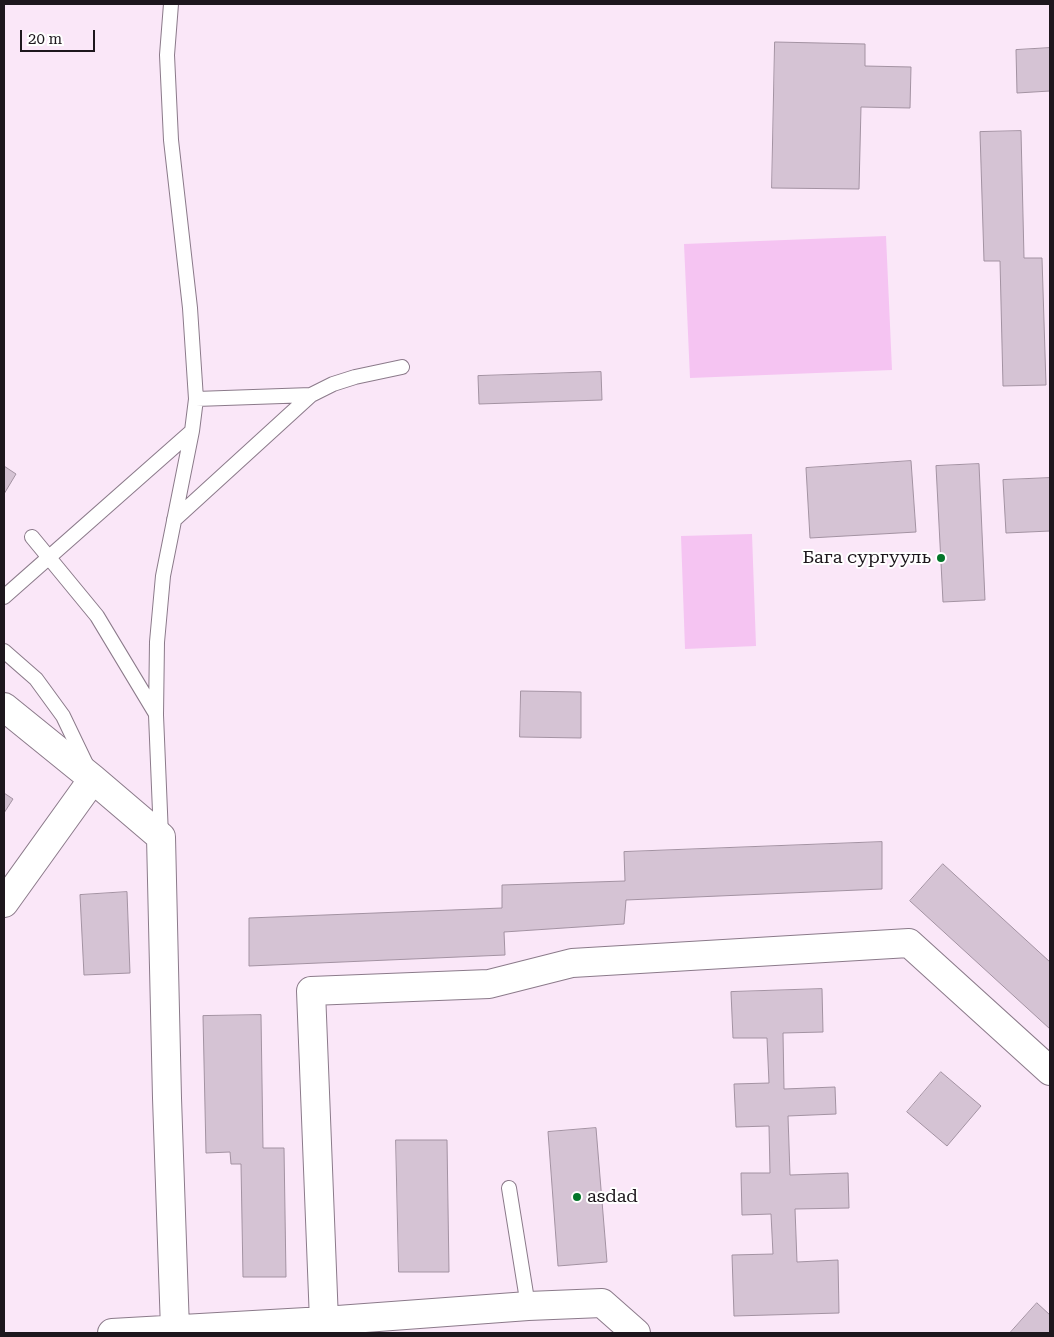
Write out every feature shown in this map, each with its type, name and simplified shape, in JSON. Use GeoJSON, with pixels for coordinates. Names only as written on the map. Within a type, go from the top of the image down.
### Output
{"type":"FeatureCollection","features":[{"type":"Feature","properties":{"kind":"street"},"geometry":{"type":"LineString","coordinates":[[4,707],[161,837],[167,1108],[175,1329]]}},
{"type":"Feature","properties":{"kind":"street"},"geometry":{"type":"LineString","coordinates":[[4,903],[93,779]]}},
{"type":"Feature","properties":{"kind":"street"},"geometry":{"type":"LineString","coordinates":[[324,1321],[311,991],[489,984],[572,963],[909,943],[1050,1071]]}},
{"type":"Feature","properties":{"kind":"street"},"geometry":{"type":"LineString","coordinates":[[112,1333],[324,1321],[528,1306],[602,1303],[636,1333]]}},
{"type":"Feature","properties":{"kind":"lane"},"geometry":{"type":"LineString","coordinates":[[161,837],[156,715],[157,642],[163,576],[192,431],[196,399],[190,308],[171,140],[167,55],[170,4]]}},
{"type":"Feature","properties":{"kind":"lane"},"geometry":{"type":"LineString","coordinates":[[174,520],[311,395],[333,384],[355,377],[402,367]]}},
{"type":"Feature","properties":{"kind":"lane"},"geometry":{"type":"LineString","coordinates":[[196,399],[311,395]]}},
{"type":"Feature","properties":{"kind":"lane"},"geometry":{"type":"LineString","coordinates":[[4,597],[192,431]]}},
{"type":"Feature","properties":{"kind":"lane"},"geometry":{"type":"LineString","coordinates":[[32,536],[97,616],[156,715]]}},
{"type":"Feature","properties":{"kind":"lane"},"geometry":{"type":"LineString","coordinates":[[4,651],[36,679],[63,716],[93,779]]}},
{"type":"Feature","properties":{"kind":"lane"},"geometry":{"type":"LineString","coordinates":[[509,1188],[528,1306]]}},
{"type":"Feature","properties":{"kind":"shaded area"},"geometry":{"type":"Polygon","coordinates":[[[886,236],[892,370],[690,378],[684,244],[886,236]]]}},
{"type":"Feature","properties":{"kind":"shaded area"},"geometry":{"type":"Polygon","coordinates":[[[752,534],[756,646],[685,649],[681,536],[752,534]]]}},
{"type":"Feature","properties":{"kind":"building"},"geometry":{"type":"Polygon","coordinates":[[[775,42],[865,44],[865,66],[911,67],[910,108],[861,107],[859,189],[772,188],[775,42]]]}},
{"type":"Feature","properties":{"kind":"building"},"geometry":{"type":"Polygon","coordinates":[[[1050,48],[1050,91],[1017,93],[1016,50],[1050,48]]]}},
{"type":"Feature","properties":{"kind":"building"},"geometry":{"type":"Polygon","coordinates":[[[1021,131],[1024,258],[1042,258],[1046,385],[1003,386],[1000,261],[984,261],[980,132],[1021,131]]]}},
{"type":"Feature","properties":{"kind":"building"},"geometry":{"type":"Polygon","coordinates":[[[601,372],[602,400],[479,404],[478,376],[601,372]]]}},
{"type":"Feature","properties":{"kind":"building"},"geometry":{"type":"Polygon","coordinates":[[[911,461],[916,532],[810,538],[806,468],[911,461]]]}},
{"type":"Feature","properties":{"kind":"building"},"geometry":{"type":"Polygon","coordinates":[[[979,464],[985,600],[943,602],[936,466],[979,464]]]}},
{"type":"Feature","properties":{"kind":"building"},"geometry":{"type":"Polygon","coordinates":[[[4,466],[16,474],[4,494],[4,466]]]}},
{"type":"Feature","properties":{"kind":"building"},"geometry":{"type":"Polygon","coordinates":[[[1050,478],[1050,531],[1006,533],[1003,480],[1050,478]]]}},
{"type":"Feature","properties":{"kind":"building"},"geometry":{"type":"Polygon","coordinates":[[[521,691],[581,692],[581,738],[520,737],[521,691]]]}},
{"type":"Feature","properties":{"kind":"building"},"geometry":{"type":"Polygon","coordinates":[[[4,793],[13,799],[4,813],[4,793]]]}},
{"type":"Feature","properties":{"kind":"building"},"geometry":{"type":"Polygon","coordinates":[[[882,842],[882,889],[626,900],[624,924],[504,932],[505,955],[249,966],[249,918],[502,908],[502,885],[625,881],[624,852],[882,842]]]}},
{"type":"Feature","properties":{"kind":"building"},"geometry":{"type":"Polygon","coordinates":[[[943,864],[1050,962],[1050,1029],[910,901],[943,864]]]}},
{"type":"Feature","properties":{"kind":"building"},"geometry":{"type":"Polygon","coordinates":[[[127,892],[130,973],[84,975],[80,895],[127,892]]]}},
{"type":"Feature","properties":{"kind":"building"},"geometry":{"type":"Polygon","coordinates":[[[822,989],[823,1032],[783,1033],[784,1089],[835,1087],[836,1114],[788,1116],[790,1175],[848,1173],[849,1208],[795,1209],[797,1262],[838,1260],[839,1313],[734,1316],[732,1255],[773,1254],[771,1214],[742,1215],[741,1173],[770,1173],[769,1126],[736,1127],[734,1084],[769,1083],[767,1038],[733,1038],[731,992],[822,989]]]}},
{"type":"Feature","properties":{"kind":"building"},"geometry":{"type":"Polygon","coordinates":[[[261,1015],[263,1148],[284,1148],[286,1277],[243,1277],[241,1164],[231,1164],[230,1152],[206,1153],[203,1016],[261,1015]]]}},
{"type":"Feature","properties":{"kind":"building"},"geometry":{"type":"Polygon","coordinates":[[[941,1072],[981,1106],[947,1146],[907,1112],[941,1072]]]}},
{"type":"Feature","properties":{"kind":"building","name":"asdad"},"geometry":{"type":"Polygon","coordinates":[[[596,1128],[607,1262],[558,1266],[548,1132],[596,1128]]]}},
{"type":"Feature","properties":{"kind":"building"},"geometry":{"type":"Polygon","coordinates":[[[396,1140],[447,1140],[449,1272],[399,1272],[396,1140]]]}},
{"type":"Feature","properties":{"kind":"building"},"geometry":{"type":"Polygon","coordinates":[[[1037,1303],[1050,1315],[1050,1333],[1010,1333],[1037,1303]]]}},
{"type":"Feature","properties":{"kind":"place","name":"Бага сургууль"},"geometry":{"type":"Point","coordinates":[941,558]}},
{"type":"Feature","properties":{"kind":"place","name":"asdad"},"geometry":{"type":"Point","coordinates":[577,1197]}}]}
